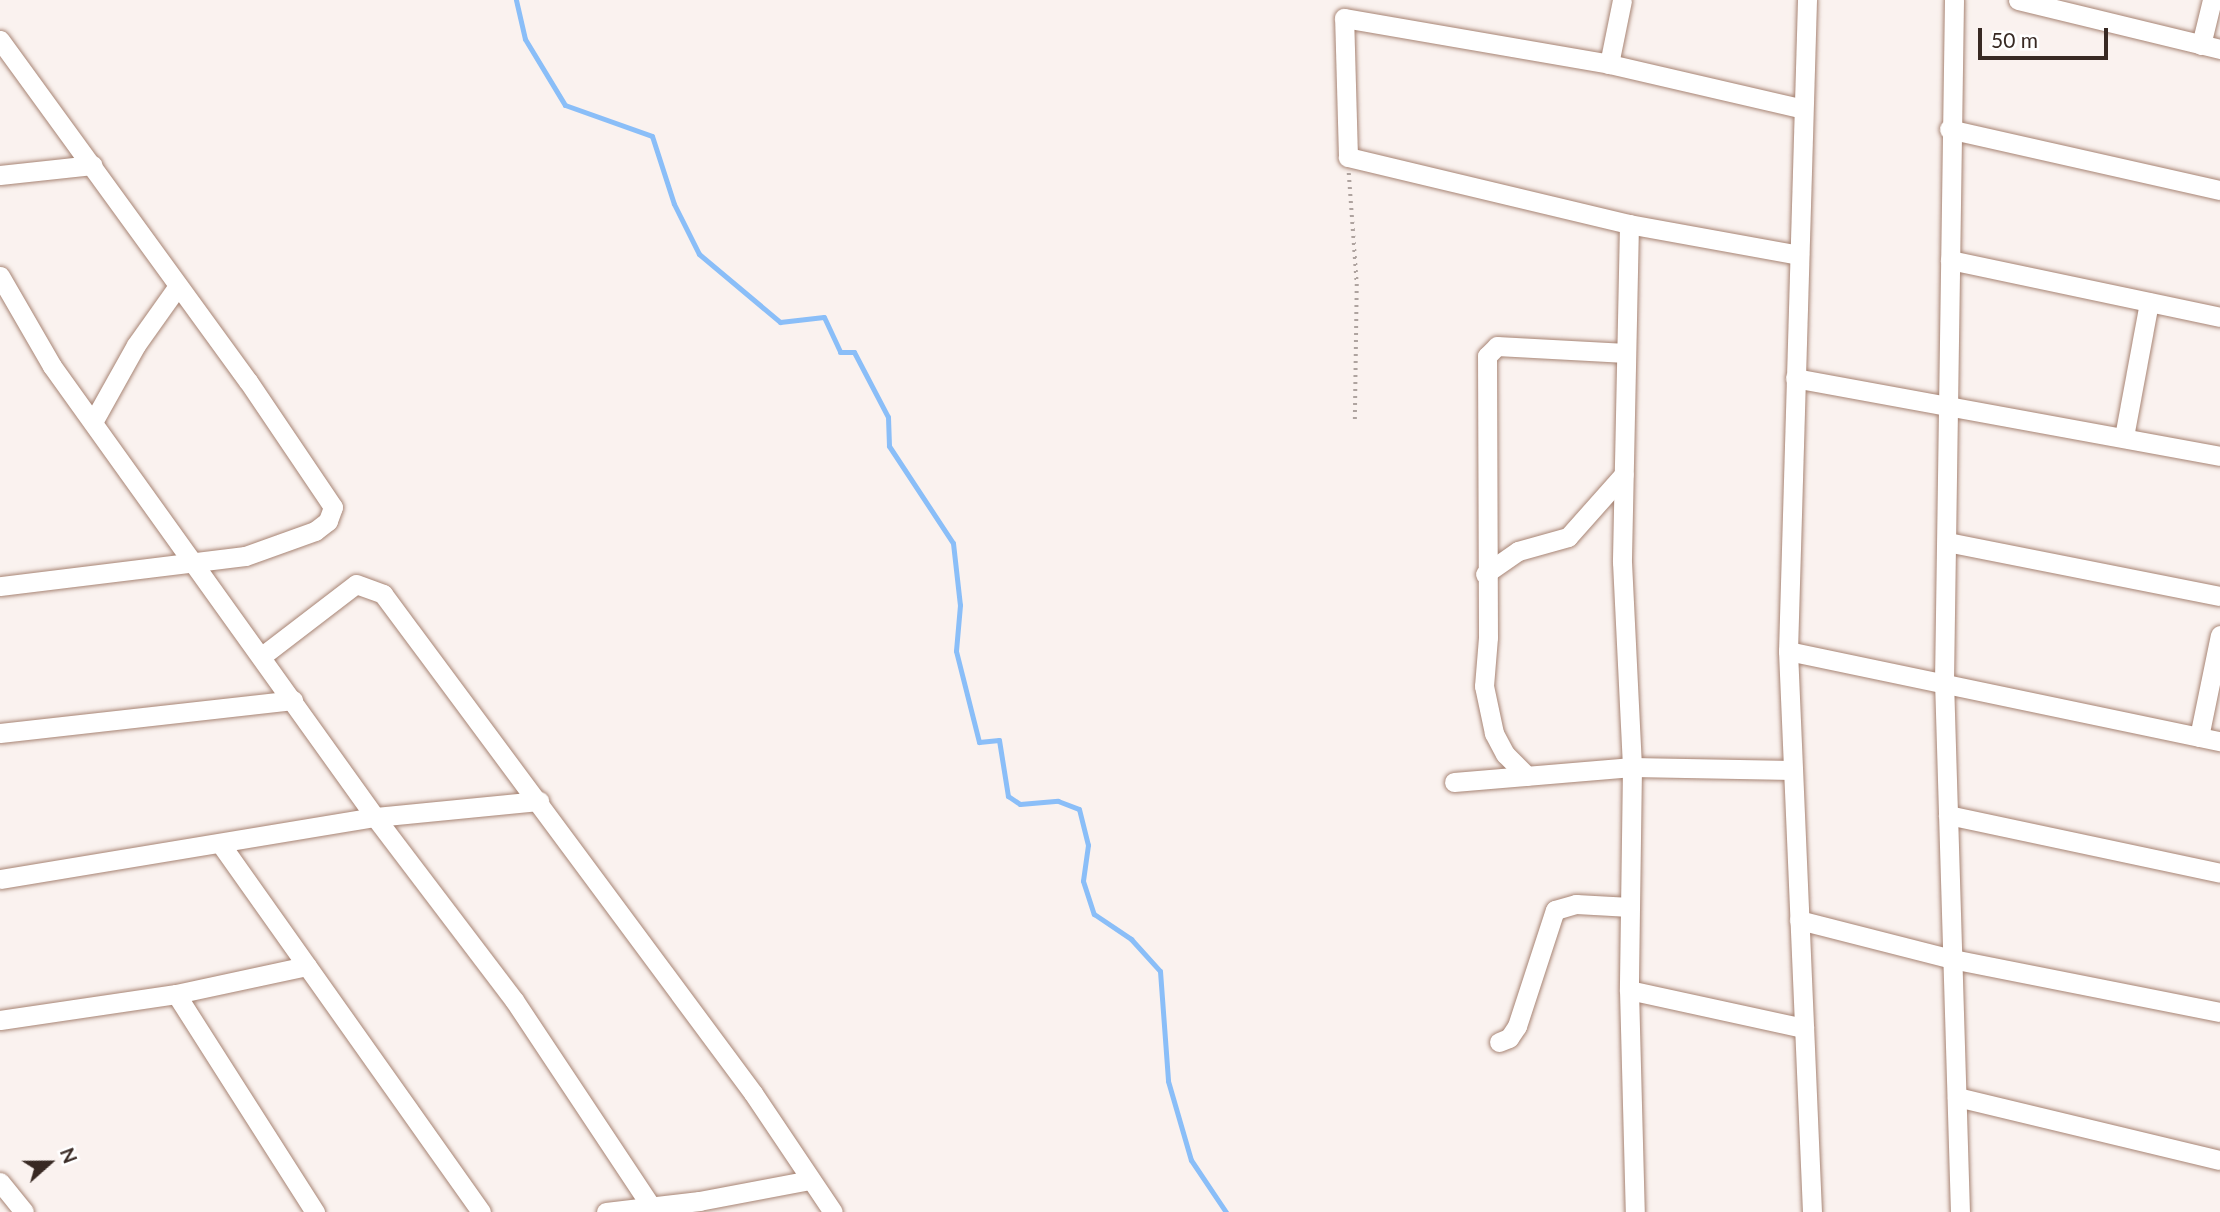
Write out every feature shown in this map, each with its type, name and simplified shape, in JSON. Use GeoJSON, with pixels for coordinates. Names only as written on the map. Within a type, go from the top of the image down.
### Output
{"type":"FeatureCollection","features":[{"type":"Feature","properties":{"kind":"street"},"geometry":{"type":"LineString","coordinates":[[1609,64],[1622,0]]}},
{"type":"Feature","properties":{"kind":"street"},"geometry":{"type":"LineString","coordinates":[[1807,0],[1800,108],[1799,255],[1788,651],[1812,1212]]}},
{"type":"Feature","properties":{"kind":"street"},"geometry":{"type":"LineString","coordinates":[[1954,0],[1949,129],[1950,404],[1944,680],[1960,1212]]}},
{"type":"Feature","properties":{"kind":"street"},"geometry":{"type":"LineString","coordinates":[[2018,0],[2211,47],[2213,0]]}},
{"type":"Feature","properties":{"kind":"street"},"geometry":{"type":"LineString","coordinates":[[1799,255],[1629,224],[1348,157],[1344,18],[1609,64],[1800,108]]}},
{"type":"Feature","properties":{"kind":"street"},"geometry":{"type":"LineString","coordinates":[[0,40],[92,165],[333,507],[328,521],[295,539],[245,556],[0,586]]}},
{"type":"Feature","properties":{"kind":"street"},"geometry":{"type":"LineString","coordinates":[[1949,129],[2220,190]]}},
{"type":"Feature","properties":{"kind":"street"},"geometry":{"type":"LineString","coordinates":[[0,175],[92,165]]}},
{"type":"Feature","properties":{"kind":"street"},"geometry":{"type":"LineString","coordinates":[[1629,224],[1622,562],[1632,767],[1629,990],[1635,1212]]}},
{"type":"Feature","properties":{"kind":"street"},"geometry":{"type":"LineString","coordinates":[[1950,260],[2220,317]]}},
{"type":"Feature","properties":{"kind":"street"},"geometry":{"type":"LineString","coordinates":[[0,276],[52,366],[375,817],[514,1000],[652,1209]]}},
{"type":"Feature","properties":{"kind":"street"},"geometry":{"type":"LineString","coordinates":[[93,422],[136,345],[178,286]]}},
{"type":"Feature","properties":{"kind":"street"},"geometry":{"type":"LineString","coordinates":[[2124,437],[2149,302]]}},
{"type":"Feature","properties":{"kind":"street"},"geometry":{"type":"LineString","coordinates":[[1527,776],[1505,754],[1486,711],[1488,351],[1497,346],[1626,353]]}},
{"type":"Feature","properties":{"kind":"street"},"geometry":{"type":"LineString","coordinates":[[1795,378],[1950,404],[2220,456]]}},
{"type":"Feature","properties":{"kind":"street"},"geometry":{"type":"LineString","coordinates":[[1485,574],[1518,551],[1568,537],[1624,474]]}},
{"type":"Feature","properties":{"kind":"street"},"geometry":{"type":"LineString","coordinates":[[1947,542],[2220,596]]}},
{"type":"Feature","properties":{"kind":"street"},"geometry":{"type":"LineString","coordinates":[[262,656],[356,584],[370,586],[383,593],[753,1093],[833,1212]]}},
{"type":"Feature","properties":{"kind":"street"},"geometry":{"type":"LineString","coordinates":[[2199,737],[2220,635]]}},
{"type":"Feature","properties":{"kind":"street"},"geometry":{"type":"LineString","coordinates":[[1788,651],[1944,680],[2220,741]]}},
{"type":"Feature","properties":{"kind":"street"},"geometry":{"type":"LineString","coordinates":[[0,733],[293,701]]}},
{"type":"Feature","properties":{"kind":"street"},"geometry":{"type":"LineString","coordinates":[[1454,782],[1632,767],[1791,770]]}},
{"type":"Feature","properties":{"kind":"street"},"geometry":{"type":"LineString","coordinates":[[0,879],[222,846],[375,817],[539,801]]}},
{"type":"Feature","properties":{"kind":"street"},"geometry":{"type":"LineString","coordinates":[[1948,815],[2220,873]]}},
{"type":"Feature","properties":{"kind":"street"},"geometry":{"type":"LineString","coordinates":[[222,846],[481,1212]]}},
{"type":"Feature","properties":{"kind":"street"},"geometry":{"type":"LineString","coordinates":[[1499,1042],[1508,1038],[1517,1026],[1555,910],[1576,904],[1630,907]]}},
{"type":"Feature","properties":{"kind":"street"},"geometry":{"type":"LineString","coordinates":[[1799,920],[1952,959],[2220,1012]]}},
{"type":"Feature","properties":{"kind":"street"},"geometry":{"type":"LineString","coordinates":[[0,1020],[176,994],[307,967]]}},
{"type":"Feature","properties":{"kind":"street"},"geometry":{"type":"LineString","coordinates":[[1629,990],[1804,1028]]}},
{"type":"Feature","properties":{"kind":"street"},"geometry":{"type":"LineString","coordinates":[[176,994],[315,1212]]}},
{"type":"Feature","properties":{"kind":"street"},"geometry":{"type":"LineString","coordinates":[[1956,1097],[2220,1160]]}},
{"type":"Feature","properties":{"kind":"street"},"geometry":{"type":"LineString","coordinates":[[606,1212],[652,1209],[810,1180]]}},
{"type":"Feature","properties":{"kind":"street"},"geometry":{"type":"LineString","coordinates":[[0,1182],[24,1212]]}},
{"type":"Feature","properties":{"kind":"path"},"geometry":{"type":"LineString","coordinates":[[1348,157],[1357,284],[1355,420]]}},
{"type":"Feature","properties":{"kind":"waterway"},"geometry":{"type":"LineString","coordinates":[[516,0],[525,39],[565,105],[652,136],[674,204],[699,254],[780,322],[824,317],[840,352],[854,352],[888,417],[889,446],[953,543],[960,605],[956,651],[979,742],[999,740],[1008,796],[1020,804],[1058,801],[1079,809],[1088,845],[1083,881],[1094,914],[1131,939],[1160,971],[1168,1081],[1191,1160],[1226,1212]]}}]}
